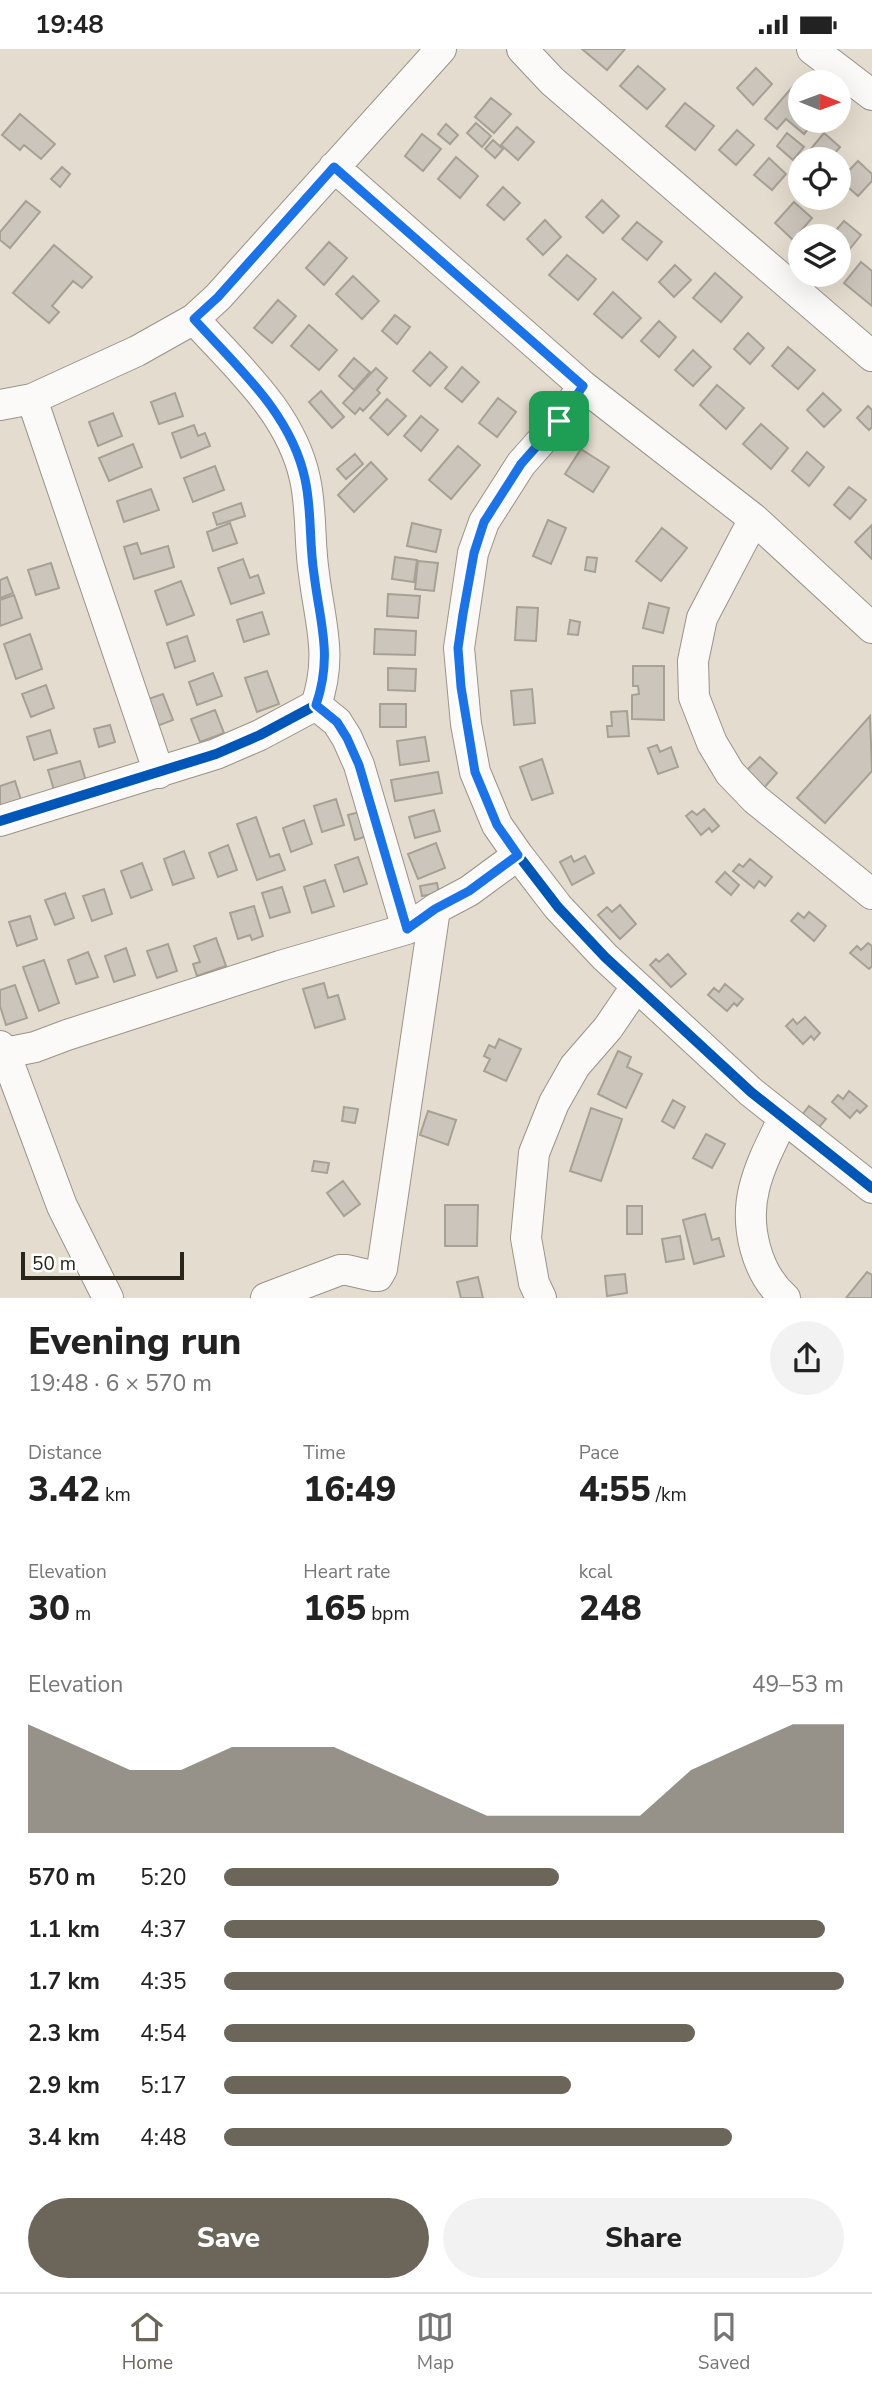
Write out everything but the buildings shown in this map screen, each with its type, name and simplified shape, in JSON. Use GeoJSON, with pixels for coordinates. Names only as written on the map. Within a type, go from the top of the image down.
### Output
{"type":"FeatureCollection","features":[{"type":"Feature","properties":{"kind":"street"},"geometry":{"type":"LineString","coordinates":[[0,405],[32,399],[137,351],[194,319],[218,297],[441,49]]}},
{"type":"Feature","properties":{"kind":"street"},"geometry":{"type":"LineString","coordinates":[[522,49],[563,90],[872,356]]}},
{"type":"Feature","properties":{"kind":"street"},"geometry":{"type":"LineString","coordinates":[[812,49],[872,95]]}},
{"type":"Feature","properties":{"kind":"street"},"geometry":{"type":"LineString","coordinates":[[334,167],[583,386],[754,519],[872,628]]}},
{"type":"Feature","properties":{"kind":"street"},"geometry":{"type":"LineString","coordinates":[[0,821],[216,754],[260,735],[316,705],[323,684],[326,645],[314,576],[309,501],[296,446],[268,400],[194,319]]}},
{"type":"Feature","properties":{"kind":"street"},"geometry":{"type":"LineString","coordinates":[[583,386],[559,421],[521,464],[484,522],[474,553],[458,648],[466,724],[475,772],[497,825],[558,907],[604,957],[783,1119],[872,1188]]}},
{"type":"Feature","properties":{"kind":"street"},"geometry":{"type":"LineString","coordinates":[[32,399],[159,773]]}},
{"type":"Feature","properties":{"kind":"street"},"geometry":{"type":"LineString","coordinates":[[754,519],[702,618],[692,661],[694,697],[712,743],[730,773],[755,799],[872,894]]}},
{"type":"Feature","properties":{"kind":"street"},"geometry":{"type":"LineString","coordinates":[[316,705],[337,722],[359,765],[407,929]]}},
{"type":"Feature","properties":{"kind":"street"},"geometry":{"type":"LineString","coordinates":[[108,1298],[62,1206],[2,1051],[35,1047],[281,966],[407,929],[435,909],[469,891],[518,855]]}},
{"type":"Feature","properties":{"kind":"street"},"geometry":{"type":"LineString","coordinates":[[266,1298],[330,1273],[347,1270],[378,1276],[382,1269],[435,909]]}},
{"type":"Feature","properties":{"kind":"street"},"geometry":{"type":"LineString","coordinates":[[541,1298],[534,1283],[526,1238],[534,1153],[554,1103],[575,1066],[608,1028],[636,988]]}},
{"type":"Feature","properties":{"kind":"street"},"geometry":{"type":"LineString","coordinates":[[783,1119],[753,1191],[752,1215],[759,1259],[768,1280],[785,1298]]}},
{"type":"Feature","properties":{"kind":"cycle path"},"geometry":{"type":"LineString","coordinates":[[0,821],[216,754],[260,735],[316,705],[324,670],[324,639],[312,562],[307,491],[298,455],[288,433],[260,392],[194,319]]}},
{"type":"Feature","properties":{"kind":"cycle path"},"geometry":{"type":"LineString","coordinates":[[583,386],[559,421],[521,464],[484,522],[473,553],[459,648],[466,724],[475,772],[497,825],[518,855],[558,907],[605,957],[751,1092],[872,1188]]}},
{"type":"Feature","properties":{"kind":"route"},"geometry":{"type":"LineString","coordinates":[[334,167],[583,386],[559,421],[521,464],[484,522],[474,553],[458,648],[466,724],[475,772],[497,825],[518,855],[469,891],[435,909],[407,929],[359,765],[337,722],[316,705],[323,684],[326,645],[314,576],[309,501],[296,446],[268,400],[194,319],[218,297],[334,167]]}}]}
